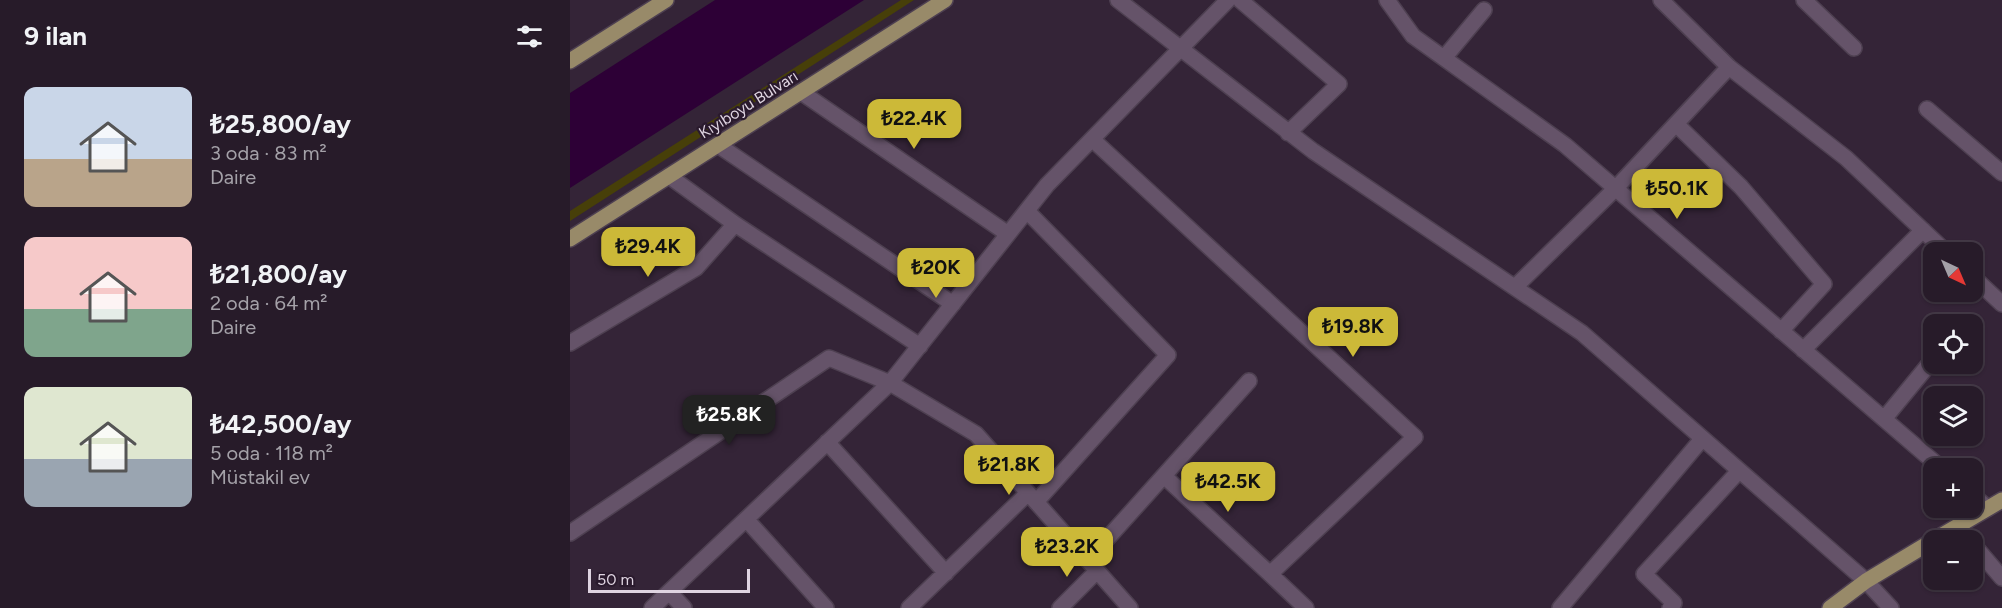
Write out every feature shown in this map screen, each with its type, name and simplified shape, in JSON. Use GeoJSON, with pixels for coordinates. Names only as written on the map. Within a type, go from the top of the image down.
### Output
{"type":"FeatureCollection","features":[{"type":"Feature","properties":{"kind":"main road"},"geometry":{"type":"LineString","coordinates":[[570,61],[666,0]]}},
{"type":"Feature","properties":{"kind":"main road","name":"Kıyıboyu Bulvarı"},"geometry":{"type":"LineString","coordinates":[[570,239],[945,0]]}},
{"type":"Feature","properties":{"kind":"main road"},"geometry":{"type":"LineString","coordinates":[[1951,530],[2002,500]]}},
{"type":"Feature","properties":{"kind":"main road"},"geometry":{"type":"LineString","coordinates":[[1830,608],[1866,581],[1923,547]]}},
{"type":"Feature","properties":{"kind":"street"},"geometry":{"type":"LineString","coordinates":[[1118,0],[1288,133],[1582,333],[1866,581],[1890,608]]}},
{"type":"Feature","properties":{"kind":"street"},"geometry":{"type":"LineString","coordinates":[[652,608],[890,383],[1047,185],[1228,0]]}},
{"type":"Feature","properties":{"kind":"street"},"geometry":{"type":"LineString","coordinates":[[1240,0],[1339,84],[1288,133]]}},
{"type":"Feature","properties":{"kind":"street"},"geometry":{"type":"LineString","coordinates":[[1387,0],[1413,36],[1565,145],[1929,458]]}},
{"type":"Feature","properties":{"kind":"street"},"geometry":{"type":"LineString","coordinates":[[1661,0],[1729,67],[1846,158],[1936,242]]}},
{"type":"Feature","properties":{"kind":"street"},"geometry":{"type":"LineString","coordinates":[[1804,0],[1854,48]]}},
{"type":"Feature","properties":{"kind":"street"},"geometry":{"type":"LineString","coordinates":[[1444,58],[1484,10]]}},
{"type":"Feature","properties":{"kind":"street"},"geometry":{"type":"LineString","coordinates":[[1515,287],[1616,188],[1729,67]]}},
{"type":"Feature","properties":{"kind":"street"},"geometry":{"type":"LineString","coordinates":[[801,92],[1008,234]]}},
{"type":"Feature","properties":{"kind":"street"},"geometry":{"type":"LineString","coordinates":[[1927,109],[2002,173]]}},
{"type":"Feature","properties":{"kind":"street"},"geometry":{"type":"LineString","coordinates":[[1676,124],[1741,187],[1824,284],[1781,331]]}},
{"type":"Feature","properties":{"kind":"street"},"geometry":{"type":"LineString","coordinates":[[1092,140],[1414,437],[1270,574]]}},
{"type":"Feature","properties":{"kind":"street"},"geometry":{"type":"LineString","coordinates":[[718,145],[953,304]]}},
{"type":"Feature","properties":{"kind":"street"},"geometry":{"type":"LineString","coordinates":[[669,176],[735,224],[920,346]]}},
{"type":"Feature","properties":{"kind":"street"},"geometry":{"type":"LineString","coordinates":[[909,608],[1032,497],[1168,356],[1027,211]]}},
{"type":"Feature","properties":{"kind":"street"},"geometry":{"type":"LineString","coordinates":[[570,343],[696,268],[735,224]]}},
{"type":"Feature","properties":{"kind":"street"},"geometry":{"type":"LineString","coordinates":[[1803,350],[1923,230]]}},
{"type":"Feature","properties":{"kind":"street"},"geometry":{"type":"LineString","coordinates":[[1983,286],[2002,304]]}},
{"type":"Feature","properties":{"kind":"street"},"geometry":{"type":"LineString","coordinates":[[570,533],[829,358],[890,383],[976,434],[1130,608]]}},
{"type":"Feature","properties":{"kind":"street"},"geometry":{"type":"LineString","coordinates":[[1884,419],[1923,372]]}},
{"type":"Feature","properties":{"kind":"street"},"geometry":{"type":"LineString","coordinates":[[1060,608],[1164,476],[1249,381]]}},
{"type":"Feature","properties":{"kind":"street"},"geometry":{"type":"LineString","coordinates":[[1560,608],[1702,439]]}},
{"type":"Feature","properties":{"kind":"street"},"geometry":{"type":"LineString","coordinates":[[828,442],[946,573]]}},
{"type":"Feature","properties":{"kind":"street"},"geometry":{"type":"LineString","coordinates":[[1670,608],[1674,603],[1644,574],[1739,471]]}},
{"type":"Feature","properties":{"kind":"street"},"geometry":{"type":"LineString","coordinates":[[1164,476],[1306,608]]}},
{"type":"Feature","properties":{"kind":"street"},"geometry":{"type":"LineString","coordinates":[[1983,504],[1988,508]]}},
{"type":"Feature","properties":{"kind":"street"},"geometry":{"type":"LineString","coordinates":[[746,519],[826,608]]}},
{"type":"Feature","properties":{"kind":"street"},"geometry":{"type":"LineString","coordinates":[[1958,526],[1961,530]]}},
{"type":"Feature","properties":{"kind":"street"},"geometry":{"type":"LineString","coordinates":[[1983,556],[2002,578]]}},
{"type":"Feature","properties":{"kind":"street"},"geometry":{"type":"LineString","coordinates":[[669,592],[684,608]]}},
{"type":"Feature","properties":{"kind":"shaded area"},"geometry":{"type":"Polygon","coordinates":[[[715,0],[864,0],[570,188],[570,93],[715,0]]]}},
{"type":"Feature","properties":{"kind":"shaded area"},"geometry":{"type":"Polygon","coordinates":[[[901,0],[914,0],[570,221],[570,211],[901,0]]]}}]}
